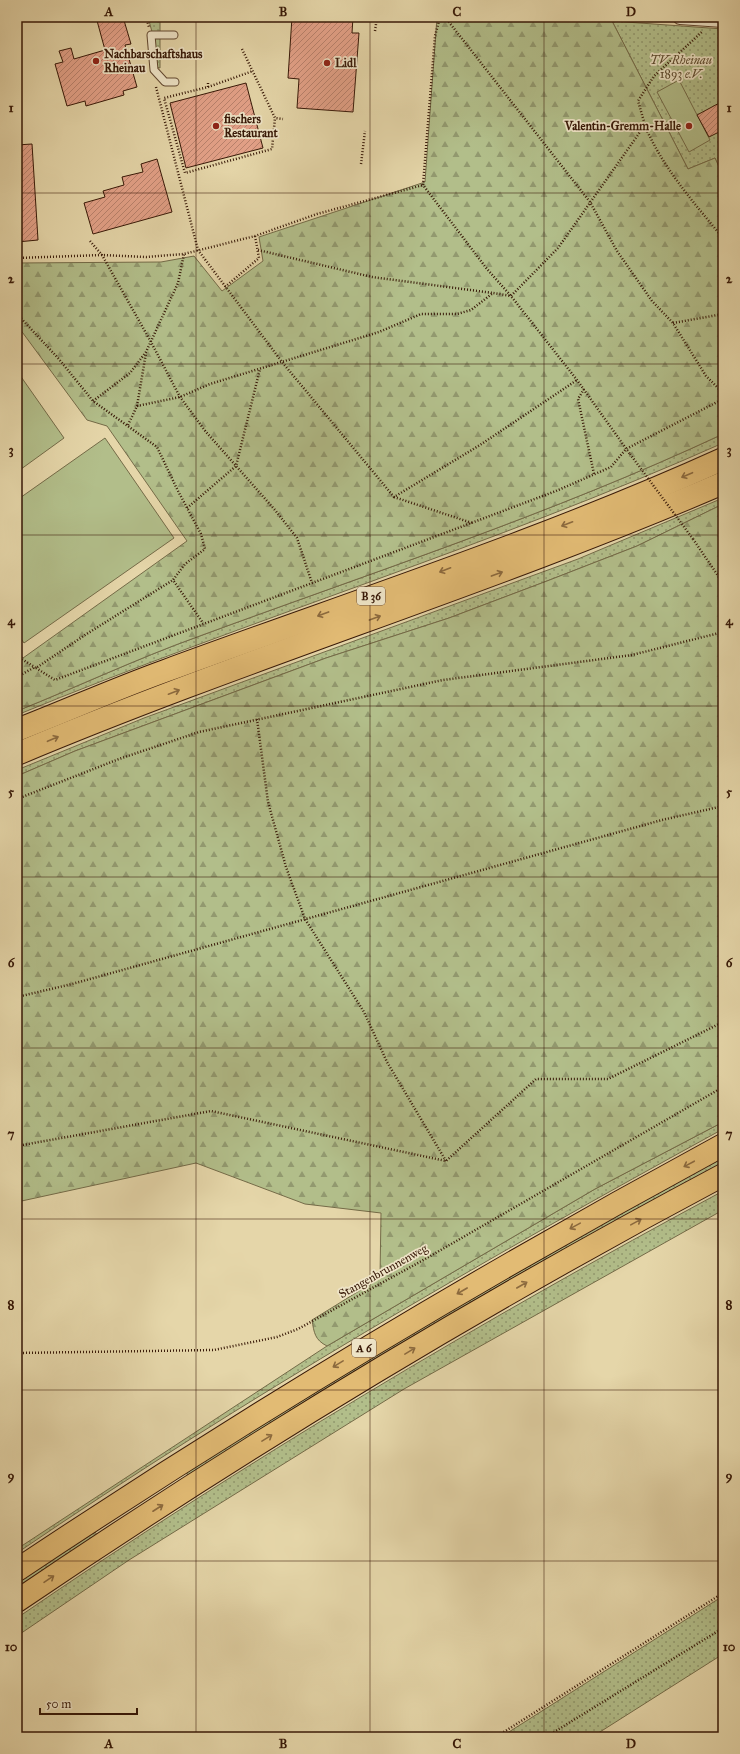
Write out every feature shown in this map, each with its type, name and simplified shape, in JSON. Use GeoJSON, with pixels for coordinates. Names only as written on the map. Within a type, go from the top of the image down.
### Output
{"type":"FeatureCollection","features":[{"type":"Feature","properties":{"kind":"highway","name":"B 36"},"geometry":{"type":"LineString","coordinates":[[17,730],[163,672],[527,539],[688,475],[723,459]]}},
{"type":"Feature","properties":{"kind":"highway","name":"B 36"},"geometry":{"type":"LineString","coordinates":[[17,754],[64,734],[222,674],[550,554],[723,483]]}},
{"type":"Feature","properties":{"kind":"highway","name":"A 6"},"geometry":{"type":"LineString","coordinates":[[17,1570],[204,1447],[361,1350],[523,1255],[723,1145]]}},
{"type":"Feature","properties":{"kind":"highway","name":"A 6"},"geometry":{"type":"LineString","coordinates":[[17,1601],[226,1464],[376,1371],[529,1282],[723,1174]]}},
{"type":"Feature","properties":{"kind":"street"},"geometry":{"type":"LineString","coordinates":[[680,17],[723,20]]}},
{"type":"Feature","properties":{"kind":"lane"},"geometry":{"type":"LineString","coordinates":[[174,35],[151,35],[154,70],[165,82],[175,82]]}},
{"type":"Feature","properties":{"kind":"path"},"geometry":{"type":"LineString","coordinates":[[375,31],[377,17]]}},
{"type":"Feature","properties":{"kind":"path"},"geometry":{"type":"LineString","coordinates":[[440,17],[435,36],[423,185],[487,269],[511,296],[584,389],[723,582]]}},
{"type":"Feature","properties":{"kind":"path"},"geometry":{"type":"LineString","coordinates":[[445,17],[590,202],[622,257],[652,301],[673,323],[706,376],[723,393]]}},
{"type":"Feature","properties":{"kind":"path"},"geometry":{"type":"LineString","coordinates":[[707,27],[654,76],[638,101],[645,125],[654,145],[687,195],[723,238]]}},
{"type":"Feature","properties":{"kind":"path"},"geometry":{"type":"LineString","coordinates":[[242,49],[253,71],[275,118],[272,149],[185,173],[164,98],[208,87],[253,71]]}},
{"type":"Feature","properties":{"kind":"path"},"geometry":{"type":"LineString","coordinates":[[154,70],[155,83],[198,250],[282,362],[394,497],[473,523]]}},
{"type":"Feature","properties":{"kind":"path"},"geometry":{"type":"LineString","coordinates":[[275,118],[283,119]]}},
{"type":"Feature","properties":{"kind":"path"},"geometry":{"type":"LineString","coordinates":[[511,296],[558,248],[645,125]]}},
{"type":"Feature","properties":{"kind":"path"},"geometry":{"type":"LineString","coordinates":[[361,164],[365,131]]}},
{"type":"Feature","properties":{"kind":"path"},"geometry":{"type":"LineString","coordinates":[[17,258],[102,255],[146,257],[184,254],[255,236],[318,214],[423,185]]}},
{"type":"Feature","properties":{"kind":"path"},"geometry":{"type":"LineString","coordinates":[[225,287],[259,258],[255,236]]}},
{"type":"Feature","properties":{"kind":"path"},"geometry":{"type":"LineString","coordinates":[[90,241],[102,255],[180,397],[206,432],[275,510],[297,538],[312,583]]}},
{"type":"Feature","properties":{"kind":"path"},"geometry":{"type":"LineString","coordinates":[[258,250],[372,277],[511,296]]}},
{"type":"Feature","properties":{"kind":"path"},"geometry":{"type":"LineString","coordinates":[[93,401],[130,373],[146,352],[178,283],[184,254]]}},
{"type":"Feature","properties":{"kind":"path"},"geometry":{"type":"LineString","coordinates":[[137,406],[180,397],[210,384],[379,332],[421,314],[457,314],[471,310],[493,293]]}},
{"type":"Feature","properties":{"kind":"path"},"geometry":{"type":"LineString","coordinates":[[17,314],[58,358],[93,401],[128,425],[156,447],[201,534],[205,549],[185,564],[173,580],[85,635],[36,668],[17,677]]}},
{"type":"Feature","properties":{"kind":"path"},"geometry":{"type":"LineString","coordinates":[[673,323],[723,314]]}},
{"type":"Feature","properties":{"kind":"path"},"geometry":{"type":"LineString","coordinates":[[128,425],[137,406],[146,352]]}},
{"type":"Feature","properties":{"kind":"path"},"geometry":{"type":"LineString","coordinates":[[187,508],[236,466],[260,369]]}},
{"type":"Feature","properties":{"kind":"path"},"geometry":{"type":"LineString","coordinates":[[394,497],[480,446],[577,380]]}},
{"type":"Feature","properties":{"kind":"path"},"geometry":{"type":"LineString","coordinates":[[584,389],[578,399],[594,474]]}},
{"type":"Feature","properties":{"kind":"path"},"geometry":{"type":"LineString","coordinates":[[17,656],[55,680],[556,491],[611,467],[626,449],[723,399]]}},
{"type":"Feature","properties":{"kind":"path"},"geometry":{"type":"LineString","coordinates":[[173,580],[203,623]]}},
{"type":"Feature","properties":{"kind":"path"},"geometry":{"type":"LineString","coordinates":[[17,799],[119,759],[199,732],[442,680],[632,655],[723,632]]}},
{"type":"Feature","properties":{"kind":"path"},"geometry":{"type":"LineString","coordinates":[[257,720],[268,802],[286,867],[305,919],[364,1012],[388,1062],[446,1161]]}},
{"type":"Feature","properties":{"kind":"path"},"geometry":{"type":"LineString","coordinates":[[17,998],[662,820],[723,806]]}},
{"type":"Feature","properties":{"kind":"path"},"geometry":{"type":"LineString","coordinates":[[446,1161],[536,1079],[608,1079],[723,1022]]}},
{"type":"Feature","properties":{"kind":"path","name":"Stangenbrunnenweg"},"geometry":{"type":"LineString","coordinates":[[17,1353],[214,1350],[277,1337],[298,1329],[427,1258],[723,1087]]}},
{"type":"Feature","properties":{"kind":"path"},"geometry":{"type":"LineString","coordinates":[[17,1146],[211,1110],[446,1161]]}},
{"type":"Feature","properties":{"kind":"path"},"geometry":{"type":"LineString","coordinates":[[496,1737],[723,1592]]}},
{"type":"Feature","properties":{"kind":"path"},"geometry":{"type":"LineString","coordinates":[[546,1737],[723,1628]]}},
{"type":"Feature","properties":{"kind":"green space"},"geometry":{"type":"Polygon","coordinates":[[[148,17],[160,17],[160,68],[156,67],[152,52],[155,43],[148,17]]]}},
{"type":"Feature","properties":{"kind":"green space"},"geometry":{"type":"Polygon","coordinates":[[[437,17],[543,17],[612,21],[688,169],[715,158],[723,176],[723,434],[659,463],[528,516],[174,646],[17,711],[17,651],[23,658],[187,541],[107,426],[87,420],[17,325],[17,263],[161,262],[194,256],[222,291],[263,261],[259,237],[425,182],[437,17]]]}},
{"type":"Feature","properties":{"kind":"green space","name":"TV Rheinau 1893 e.V."},"geometry":{"type":"Polygon","coordinates":[[[612,21],[723,29],[723,176],[715,158],[688,169],[612,21]]]}},
{"type":"Feature","properties":{"kind":"green space","name":"Valentin-Gremm-Halle"},"geometry":{"type":"Polygon","coordinates":[[[679,80],[710,140],[689,152],[657,92],[679,80]]]}},
{"type":"Feature","properties":{"kind":"green space"},"geometry":{"type":"Polygon","coordinates":[[[17,371],[64,438],[17,472],[17,371]]]}},
{"type":"Feature","properties":{"kind":"green space"},"geometry":{"type":"Polygon","coordinates":[[[723,434],[723,443],[636,480],[460,549],[193,646],[17,715],[17,711],[152,654],[528,516],[659,463],[723,434]]]}},
{"type":"Feature","properties":{"kind":"green space"},"geometry":{"type":"Polygon","coordinates":[[[105,438],[174,538],[24,643],[17,633],[17,500],[105,438]]]}},
{"type":"Feature","properties":{"kind":"green space"},"geometry":{"type":"Polygon","coordinates":[[[723,498],[723,504],[637,546],[449,618],[326,658],[75,751],[17,776],[17,770],[144,718],[578,559],[723,498]]]}},
{"type":"Feature","properties":{"kind":"green space"},"geometry":{"type":"Polygon","coordinates":[[[723,504],[723,1122],[595,1189],[327,1346],[323,1344],[316,1336],[312,1320],[380,1278],[381,1213],[305,1204],[196,1163],[17,1202],[17,776],[75,751],[326,658],[449,618],[547,581],[637,546],[723,504]]]}},
{"type":"Feature","properties":{"kind":"green space"},"geometry":{"type":"Polygon","coordinates":[[[723,1122],[723,1129],[543,1229],[365,1332],[189,1440],[17,1553],[17,1549],[327,1346],[595,1189],[723,1122]]]}},
{"type":"Feature","properties":{"kind":"green space"},"geometry":{"type":"Polygon","coordinates":[[[723,1155],[723,1163],[660,1197],[188,1477],[186,1470],[418,1327],[723,1155]]]}},
{"type":"Feature","properties":{"kind":"green space"},"geometry":{"type":"Polygon","coordinates":[[[723,1191],[723,1210],[404,1389],[129,1560],[17,1636],[17,1618],[103,1560],[276,1449],[453,1342],[632,1240],[723,1191]]]}},
{"type":"Feature","properties":{"kind":"green space"},"geometry":{"type":"Polygon","coordinates":[[[95,1532],[98,1536],[17,1590],[17,1581],[95,1532]]]}},
{"type":"Feature","properties":{"kind":"green space"},"geometry":{"type":"Polygon","coordinates":[[[723,1596],[723,1654],[592,1737],[501,1737],[723,1596]]]}},
{"type":"Feature","properties":{"kind":"building","name":"Nachbarschaftshaus Rheinau"},"geometry":{"type":"Polygon","coordinates":[[[96,17],[123,17],[131,44],[125,45],[137,87],[123,91],[124,95],[86,106],[85,101],[67,106],[55,64],[63,62],[59,51],[71,48],[74,59],[105,50],[96,17]]]}},
{"type":"Feature","properties":{"kind":"building"},"geometry":{"type":"Polygon","coordinates":[[[292,17],[353,17],[352,33],[359,33],[353,112],[297,108],[299,79],[288,78],[292,17]]]}},
{"type":"Feature","properties":{"kind":"building","name":"fischers Restaurant"},"geometry":{"type":"Polygon","coordinates":[[[246,83],[263,148],[186,168],[170,103],[246,83]]]}},
{"type":"Feature","properties":{"kind":"building"},"geometry":{"type":"Polygon","coordinates":[[[723,101],[723,130],[709,137],[697,115],[723,101]]]}},
{"type":"Feature","properties":{"kind":"building"},"geometry":{"type":"Polygon","coordinates":[[[32,144],[38,240],[17,242],[17,145],[32,144]]]}},
{"type":"Feature","properties":{"kind":"building"},"geometry":{"type":"Polygon","coordinates":[[[157,159],[172,212],[93,234],[84,203],[105,197],[103,191],[124,185],[122,177],[143,172],[141,164],[157,159]]]}},
{"type":"Feature","properties":{"kind":"place","name":"Nachbarschaftshaus Rheinau"},"geometry":{"type":"Point","coordinates":[96,61]}},
{"type":"Feature","properties":{"kind":"place","name":"Lidl"},"geometry":{"type":"Point","coordinates":[327,63]}},
{"type":"Feature","properties":{"kind":"place","name":"fischers Restaurant"},"geometry":{"type":"Point","coordinates":[216,126]}},
{"type":"Feature","properties":{"kind":"place","name":"Valentin-Gremm-Halle"},"geometry":{"type":"Point","coordinates":[689,126]}}]}
